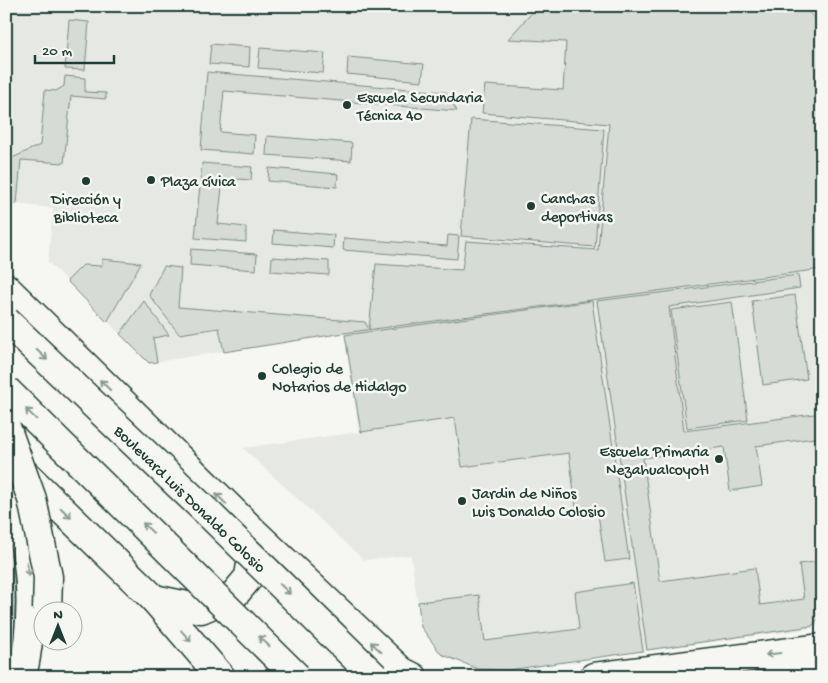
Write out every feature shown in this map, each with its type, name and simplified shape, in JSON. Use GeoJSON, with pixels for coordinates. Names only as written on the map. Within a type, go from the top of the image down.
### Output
{"type":"FeatureCollection","features":[{"type":"Feature","properties":{"kind":"main road"},"geometry":{"type":"LineString","coordinates":[[6,288],[255,533],[401,671],[414,677]]}},
{"type":"Feature","properties":{"kind":"main road","name":"Boulevard Luis Donaldo Colosio"},"geometry":{"type":"LineString","coordinates":[[6,321],[208,513],[374,677]]}},
{"type":"Feature","properties":{"kind":"main road"},"geometry":{"type":"LineString","coordinates":[[6,390],[298,677]]}},
{"type":"Feature","properties":{"kind":"main road"},"geometry":{"type":"LineString","coordinates":[[6,427],[32,499],[48,577],[47,600]]}},
{"type":"Feature","properties":{"kind":"main road"},"geometry":{"type":"LineString","coordinates":[[6,455],[154,599],[221,677]]}},
{"type":"Feature","properties":{"kind":"main road"},"geometry":{"type":"LineString","coordinates":[[6,489],[17,511],[31,585],[29,646],[22,677]]}},
{"type":"Feature","properties":{"kind":"main road"},"geometry":{"type":"LineString","coordinates":[[154,599],[201,609],[234,596],[249,577],[255,533]]}},
{"type":"Feature","properties":{"kind":"main road"},"geometry":{"type":"LineString","coordinates":[[594,677],[822,648]]}},
{"type":"Feature","properties":{"kind":"main road"},"geometry":{"type":"LineString","coordinates":[[42,677],[45,650]]}},
{"type":"Feature","properties":{"kind":"main road"},"geometry":{"type":"LineString","coordinates":[[775,677],[822,664]]}},
{"type":"Feature","properties":{"kind":"shaded area"},"geometry":{"type":"Polygon","coordinates":[[[6,6],[573,6],[822,220],[822,619],[814,628],[508,670],[478,669],[441,654],[421,627],[411,555],[364,560],[243,448],[359,432],[344,333],[149,363],[48,262],[53,208],[6,203],[6,6]]]}},
{"type":"Feature","properties":{"kind":"shaded area"},"geometry":{"type":"Polygon","coordinates":[[[538,6],[801,6],[822,24],[822,269],[344,333],[224,352],[219,328],[179,334],[149,295],[164,266],[181,268],[178,307],[365,322],[369,329],[376,264],[462,270],[466,241],[598,250],[609,124],[482,113],[485,85],[563,90],[566,42],[508,39],[538,6]]]}},
{"type":"Feature","properties":{"kind":"shaded area"},"geometry":{"type":"Polygon","coordinates":[[[69,20],[89,22],[85,70],[65,69],[69,20]]]}},
{"type":"Feature","properties":{"kind":"shaded area"},"geometry":{"type":"Polygon","coordinates":[[[211,44],[250,47],[249,67],[209,64],[211,44]]]}},
{"type":"Feature","properties":{"kind":"shaded area"},"geometry":{"type":"Polygon","coordinates":[[[260,48],[325,53],[323,73],[258,68],[260,48]]]}},
{"type":"Feature","properties":{"kind":"shaded area"},"geometry":{"type":"Polygon","coordinates":[[[348,57],[424,64],[422,81],[347,74],[348,57]]]}},
{"type":"Feature","properties":{"kind":"shaded area"},"geometry":{"type":"Polygon","coordinates":[[[207,72],[446,92],[457,111],[224,91],[220,132],[255,135],[254,154],[201,150],[207,72]]]}},
{"type":"Feature","properties":{"kind":"shaded area"},"geometry":{"type":"Polygon","coordinates":[[[65,76],[85,78],[85,92],[106,93],[106,99],[71,96],[64,163],[21,160],[17,204],[6,203],[6,161],[40,145],[45,90],[56,91],[64,86],[65,76]]]}},
{"type":"Feature","properties":{"kind":"shaded area","name":"Canchas deportivas"},"geometry":{"type":"Polygon","coordinates":[[[471,119],[604,129],[595,247],[461,236],[471,119]]]}},
{"type":"Feature","properties":{"kind":"shaded area"},"geometry":{"type":"Polygon","coordinates":[[[267,136],[352,143],[351,161],[266,155],[267,136]]]}},
{"type":"Feature","properties":{"kind":"shaded area"},"geometry":{"type":"Polygon","coordinates":[[[202,163],[252,167],[251,180],[223,178],[218,224],[246,227],[246,242],[195,238],[202,163]]]}},
{"type":"Feature","properties":{"kind":"shaded area"},"geometry":{"type":"Polygon","coordinates":[[[269,168],[338,174],[337,187],[268,181],[269,168]]]}},
{"type":"Feature","properties":{"kind":"shaded area"},"geometry":{"type":"Polygon","coordinates":[[[274,230],[334,235],[333,248],[273,243],[274,230]]]}},
{"type":"Feature","properties":{"kind":"shaded area"},"geometry":{"type":"Polygon","coordinates":[[[448,235],[459,236],[457,259],[343,250],[344,238],[447,246],[448,235]]]}},
{"type":"Feature","properties":{"kind":"shaded area"},"geometry":{"type":"Polygon","coordinates":[[[191,249],[257,254],[256,270],[190,265],[191,249]]]}},
{"type":"Feature","properties":{"kind":"shaded area"},"geometry":{"type":"Polygon","coordinates":[[[272,257],[329,261],[329,275],[271,271],[272,257]]]}},
{"type":"Feature","properties":{"kind":"shaded area"},"geometry":{"type":"Polygon","coordinates":[[[102,259],[141,263],[107,322],[67,281],[83,265],[102,266],[102,259]]]}},
{"type":"Feature","properties":{"kind":"shaded area"},"geometry":{"type":"Polygon","coordinates":[[[798,275],[800,288],[669,307],[684,431],[822,413],[822,437],[756,446],[762,486],[730,491],[724,447],[643,458],[660,581],[755,568],[760,605],[804,599],[799,564],[822,561],[822,615],[812,626],[647,650],[597,301],[798,275]]]}},
{"type":"Feature","properties":{"kind":"shaded area"},"geometry":{"type":"Polygon","coordinates":[[[795,295],[807,379],[763,385],[752,301],[795,295]]]}},
{"type":"Feature","properties":{"kind":"shaded area"},"geometry":{"type":"Polygon","coordinates":[[[144,301],[169,335],[153,338],[157,362],[149,363],[120,334],[144,301]]]}},
{"type":"Feature","properties":{"kind":"shaded area"},"geometry":{"type":"Polygon","coordinates":[[[592,301],[629,559],[605,562],[598,514],[577,516],[569,453],[462,467],[455,418],[361,432],[345,335],[592,301]]]}},
{"type":"Feature","properties":{"kind":"shaded area"},"geometry":{"type":"Polygon","coordinates":[[[732,302],[748,420],[687,428],[671,310],[732,302]]]}},
{"type":"Feature","properties":{"kind":"shaded area"},"geometry":{"type":"Polygon","coordinates":[[[8,543],[14,576],[15,609],[6,675],[6,544],[8,543]]]}},
{"type":"Feature","properties":{"kind":"shaded area"},"geometry":{"type":"Polygon","coordinates":[[[633,583],[643,651],[508,670],[478,669],[441,654],[421,627],[418,602],[479,595],[485,641],[579,629],[575,592],[633,583]]]}},
{"type":"Feature","properties":{"kind":"place","name":"Escuela Secundaria Técnica 40"},"geometry":{"type":"Point","coordinates":[347,105]}},
{"type":"Feature","properties":{"kind":"place","name":"Plaza cívica"},"geometry":{"type":"Point","coordinates":[151,180]}},
{"type":"Feature","properties":{"kind":"place","name":"Dirección y Biblioteca"},"geometry":{"type":"Point","coordinates":[86,181]}},
{"type":"Feature","properties":{"kind":"place","name":"Canchas deportivas"},"geometry":{"type":"Point","coordinates":[531,206]}},
{"type":"Feature","properties":{"kind":"place","name":"Colegio de Notarios de Hidalgo"},"geometry":{"type":"Point","coordinates":[262,376]}},
{"type":"Feature","properties":{"kind":"place","name":"Escuela Primaria Nezahualcoyotl"},"geometry":{"type":"Point","coordinates":[719,459]}},
{"type":"Feature","properties":{"kind":"place","name":"Jardin de Niños Luis Donaldo Colosio"},"geometry":{"type":"Point","coordinates":[462,501]}}]}
